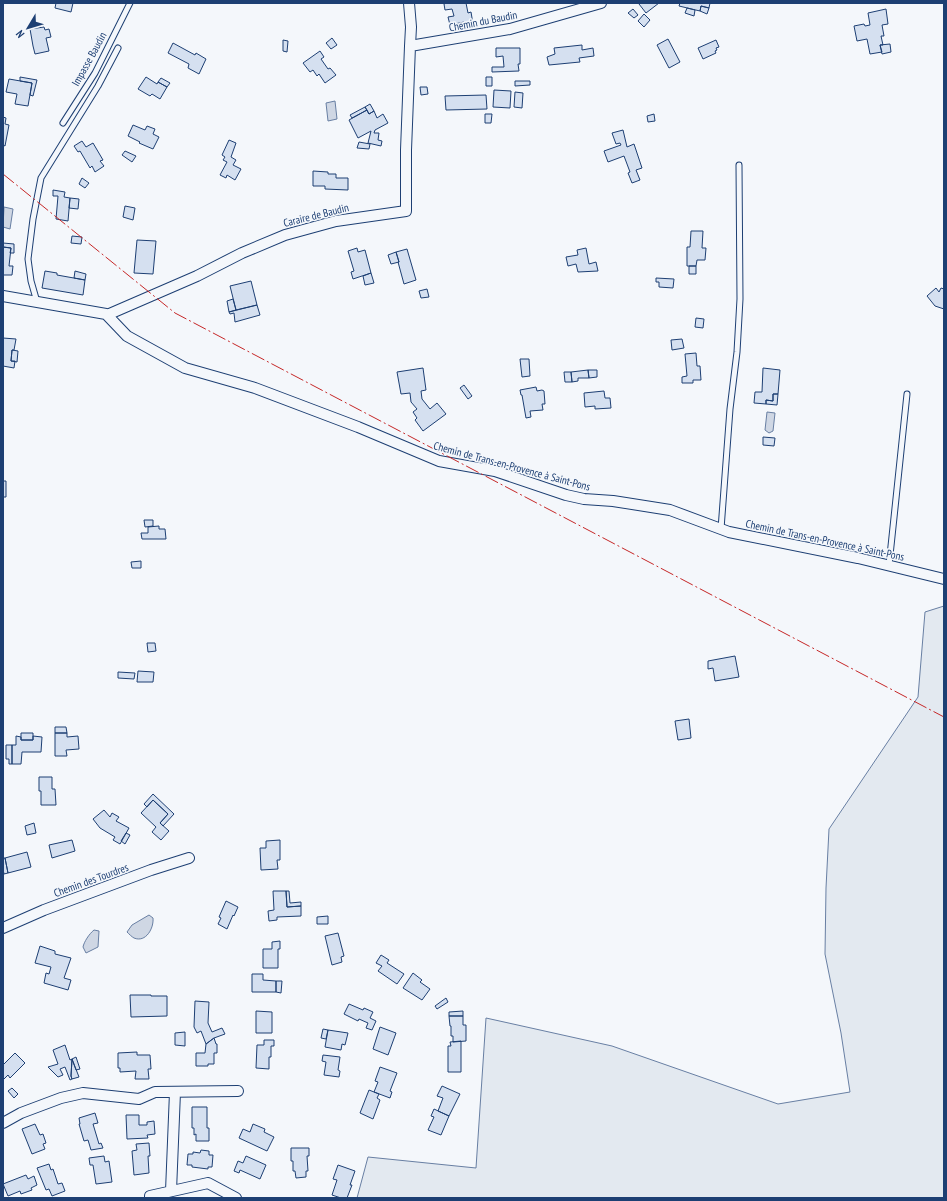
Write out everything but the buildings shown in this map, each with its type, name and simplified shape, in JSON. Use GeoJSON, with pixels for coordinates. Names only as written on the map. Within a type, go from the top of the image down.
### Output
{"type":"FeatureCollection","features":[{"type":"Feature","properties":{"kind":"street"},"geometry":{"type":"LineString","coordinates":[[409,3],[411,27],[410,46]]}},
{"type":"Feature","properties":{"kind":"street","name":"Chemin du Baudin"},"geometry":{"type":"LineString","coordinates":[[410,46],[510,29],[602,3]]}},
{"type":"Feature","properties":{"kind":"street","name":"Caraire de Baudin"},"geometry":{"type":"LineString","coordinates":[[107,315],[197,276],[249,250],[285,235],[336,221],[406,211],[406,150],[410,46]]}},
{"type":"Feature","properties":{"kind":"street"},"geometry":{"type":"LineString","coordinates":[[3,296],[107,315]]}},
{"type":"Feature","properties":{"kind":"street","name":"Chemin de Trans-en-Provence à Saint-Pons"},"geometry":{"type":"LineString","coordinates":[[107,315],[128,336],[185,368],[255,388],[358,427],[439,461],[495,471],[584,500],[613,501],[670,510],[729,532],[889,565],[944,579]]}},
{"type":"Feature","properties":{"kind":"street","name":"Chemin des Tourdres"},"geometry":{"type":"LineString","coordinates":[[3,928],[44,910],[151,870],[189,858]]}},
{"type":"Feature","properties":{"kind":"street"},"geometry":{"type":"LineString","coordinates":[[3,1124],[21,1113],[61,1098],[83,1093],[139,1099],[155,1092],[238,1091]]}},
{"type":"Feature","properties":{"kind":"street"},"geometry":{"type":"LineString","coordinates":[[171,1191],[175,1092]]}},
{"type":"Feature","properties":{"kind":"street"},"geometry":{"type":"LineString","coordinates":[[150,1198],[150,1196],[208,1183],[236,1198]]}},
{"type":"Feature","properties":{"kind":"lane","name":"Impasse Baudin"},"geometry":{"type":"LineString","coordinates":[[63,123],[95,73],[130,3]]}},
{"type":"Feature","properties":{"kind":"lane"},"geometry":{"type":"LineString","coordinates":[[37,302],[31,281],[28,259],[33,219],[41,178],[98,86],[118,48]]}},
{"type":"Feature","properties":{"kind":"lane"},"geometry":{"type":"LineString","coordinates":[[721,529],[730,409],[737,352],[740,299],[739,165]]}},
{"type":"Feature","properties":{"kind":"lane"},"geometry":{"type":"LineString","coordinates":[[889,565],[907,394]]}},
{"type":"Feature","properties":{"kind":"shaded area"},"geometry":{"type":"Polygon","coordinates":[[[335,101],[337,119],[328,121],[326,103],[335,101]]]}},
{"type":"Feature","properties":{"kind":"shaded area"},"geometry":{"type":"Polygon","coordinates":[[[4,207],[13,209],[10,229],[3,227],[4,207]]]}},
{"type":"Feature","properties":{"kind":"shaded area"},"geometry":{"type":"Polygon","coordinates":[[[767,412],[775,413],[773,431],[769,433],[765,430],[767,412]]]}},
{"type":"Feature","properties":{"kind":"shaded area"},"geometry":{"type":"Polygon","coordinates":[[[944,606],[944,1198],[357,1198],[368,1157],[476,1168],[486,1018],[612,1046],[778,1104],[850,1092],[841,1033],[825,954],[829,829],[918,697],[925,612],[944,606]]]}},
{"type":"Feature","properties":{"kind":"shaded area"},"geometry":{"type":"Polygon","coordinates":[[[149,915],[153,918],[153,922],[151,930],[146,937],[138,939],[134,938],[127,932],[132,925],[149,915]]]}},
{"type":"Feature","properties":{"kind":"shaded area"},"geometry":{"type":"Polygon","coordinates":[[[94,930],[99,931],[98,947],[86,953],[83,947],[86,940],[94,930]]]}},
{"type":"Feature","properties":{"kind":"power"},"geometry":{"type":"LineString","coordinates":[[3,174],[175,313],[944,717]]}}]}
